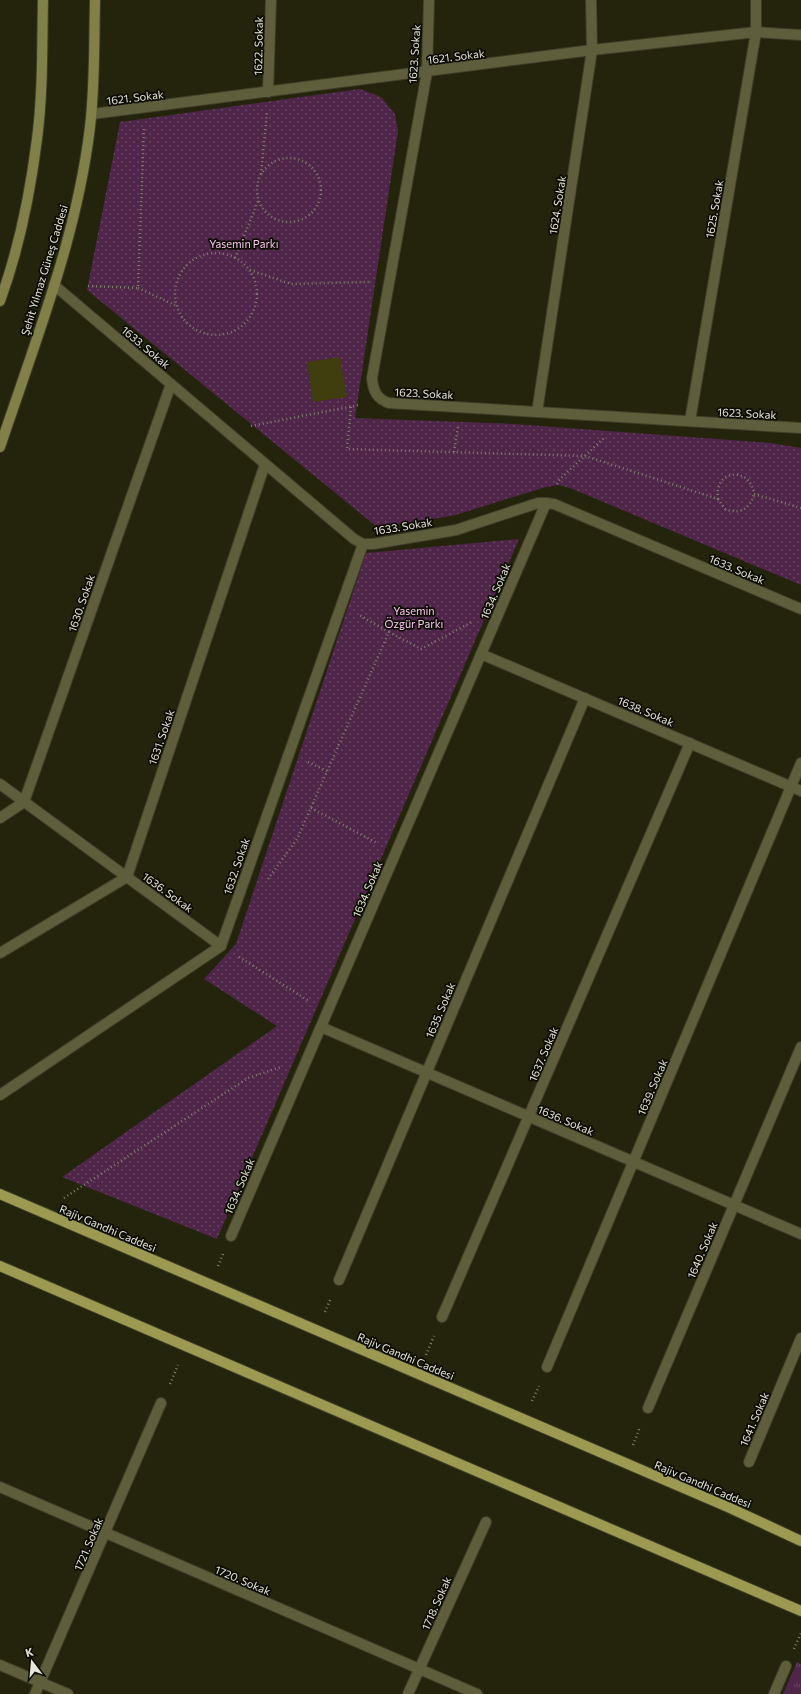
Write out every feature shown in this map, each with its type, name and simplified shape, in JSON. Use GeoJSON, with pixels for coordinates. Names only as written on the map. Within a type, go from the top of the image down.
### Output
{"type":"FeatureCollection","features":[{"type":"Feature","properties":{"kind":"main road"},"geometry":{"type":"LineString","coordinates":[[0,302],[10,273],[31,185],[37,138],[44,0]]}},
{"type":"Feature","properties":{"kind":"main road","name":"Şehit Yılmaz Güneş Caddesi"},"geometry":{"type":"LineString","coordinates":[[0,447],[54,285],[74,216],[92,114],[95,0]]}},
{"type":"Feature","properties":{"kind":"main road","name":"Rajiv Gandhi Caddesi"},"geometry":{"type":"LineString","coordinates":[[0,1194],[625,1463],[801,1541]]}},
{"type":"Feature","properties":{"kind":"main road"},"geometry":{"type":"LineString","coordinates":[[0,1266],[801,1611]]}},
{"type":"Feature","properties":{"kind":"street","name":"1622. Sokak"},"geometry":{"type":"LineString","coordinates":[[268,92],[271,0]]}},
{"type":"Feature","properties":{"kind":"street","name":"1623. Sokak"},"geometry":{"type":"LineString","coordinates":[[429,0],[426,72],[372,378],[375,394],[381,400],[389,404],[801,428]]}},
{"type":"Feature","properties":{"kind":"street","name":"1624. Sokak"},"geometry":{"type":"LineString","coordinates":[[537,412],[592,50],[591,0]]}},
{"type":"Feature","properties":{"kind":"street","name":"1625. Sokak"},"geometry":{"type":"LineString","coordinates":[[690,421],[756,32],[756,0]]}},
{"type":"Feature","properties":{"kind":"street","name":"1621. Sokak"},"geometry":{"type":"LineString","coordinates":[[92,114],[592,50],[756,32],[801,35]]}},
{"type":"Feature","properties":{"kind":"street","name":"1633. Sokak"},"geometry":{"type":"LineString","coordinates":[[54,285],[354,539],[363,544],[456,530],[538,504],[554,504],[801,609]]}},
{"type":"Feature","properties":{"kind":"street","name":"1630. Sokak"},"geometry":{"type":"LineString","coordinates":[[24,802],[171,384]]}},
{"type":"Feature","properties":{"kind":"street","name":"1631. Sokak"},"geometry":{"type":"LineString","coordinates":[[127,877],[265,464]]}},
{"type":"Feature","properties":{"kind":"street","name":"1634. Sokak"},"geometry":{"type":"LineString","coordinates":[[231,1236],[546,503]]}},
{"type":"Feature","properties":{"kind":"street","name":"1632. Sokak"},"geometry":{"type":"LineString","coordinates":[[221,946],[363,544]]}},
{"type":"Feature","properties":{"kind":"street","name":"1638. Sokak"},"geometry":{"type":"LineString","coordinates":[[481,654],[801,791]]}},
{"type":"Feature","properties":{"kind":"street","name":"1635. Sokak"},"geometry":{"type":"LineString","coordinates":[[339,1280],[585,698]]}},
{"type":"Feature","properties":{"kind":"street","name":"1637. Sokak"},"geometry":{"type":"LineString","coordinates":[[442,1317],[690,743]]}},
{"type":"Feature","properties":{"kind":"street","name":"1639. Sokak"},"geometry":{"type":"LineString","coordinates":[[547,1367],[801,764]]}},
{"type":"Feature","properties":{"kind":"street","name":"1636. Sokak"},"geometry":{"type":"LineString","coordinates":[[0,784],[221,946]]}},
{"type":"Feature","properties":{"kind":"street"},"geometry":{"type":"LineString","coordinates":[[0,818],[24,802]]}},
{"type":"Feature","properties":{"kind":"street"},"geometry":{"type":"LineString","coordinates":[[0,953],[127,877]]}},
{"type":"Feature","properties":{"kind":"street"},"geometry":{"type":"LineString","coordinates":[[0,1095],[221,946]]}},
{"type":"Feature","properties":{"kind":"street","name":"1636. Sokak"},"geometry":{"type":"LineString","coordinates":[[321,1027],[801,1234]]}},
{"type":"Feature","properties":{"kind":"street","name":"1640. Sokak"},"geometry":{"type":"LineString","coordinates":[[648,1408],[801,1047]]}},
{"type":"Feature","properties":{"kind":"street","name":"1641. Sokak"},"geometry":{"type":"LineString","coordinates":[[749,1462],[801,1338]]}},
{"type":"Feature","properties":{"kind":"street","name":"1721. Sokak"},"geometry":{"type":"LineString","coordinates":[[35,1694],[161,1403]]}},
{"type":"Feature","properties":{"kind":"street","name":"1720. Sokak"},"geometry":{"type":"LineString","coordinates":[[0,1487],[477,1694]]}},
{"type":"Feature","properties":{"kind":"street","name":"1718. Sokak"},"geometry":{"type":"LineString","coordinates":[[408,1694],[486,1522]]}},
{"type":"Feature","properties":{"kind":"street"},"geometry":{"type":"LineString","coordinates":[[0,1665],[68,1694]]}},
{"type":"Feature","properties":{"kind":"street"},"geometry":{"type":"LineString","coordinates":[[774,1694],[786,1666]]}},
{"type":"Feature","properties":{"kind":"path"},"geometry":{"type":"LineString","coordinates":[[261,174],[268,166],[277,160],[288,158],[299,159],[309,164],[316,172],[321,182],[321,193],[318,204],[312,212],[303,218],[292,222],[271,216],[259,199],[258,187],[261,174],[268,92]]}},
{"type":"Feature","properties":{"kind":"path"},"geometry":{"type":"LineString","coordinates":[[138,288],[145,108]]}},
{"type":"Feature","properties":{"kind":"path"},"geometry":{"type":"LineString","coordinates":[[235,258],[259,199]]}},
{"type":"Feature","properties":{"kind":"path"},"geometry":{"type":"LineString","coordinates":[[209,253],[222,253],[243,263],[249,270],[256,283],[257,297],[254,311],[245,323],[233,331],[220,335],[205,334],[192,329],[182,319],[176,305],[174,292],[177,278],[184,266],[195,258],[209,253]]}},
{"type":"Feature","properties":{"kind":"path"},"geometry":{"type":"LineString","coordinates":[[249,270],[291,284],[389,282]]}},
{"type":"Feature","properties":{"kind":"path"},"geometry":{"type":"LineString","coordinates":[[54,285],[138,288],[176,305]]}},
{"type":"Feature","properties":{"kind":"path"},"geometry":{"type":"LineString","coordinates":[[226,431],[381,400]]}},
{"type":"Feature","properties":{"kind":"path"},"geometry":{"type":"LineString","coordinates":[[351,406],[347,449],[585,456],[718,499]]}},
{"type":"Feature","properties":{"kind":"path"},"geometry":{"type":"LineString","coordinates":[[546,503],[560,479],[603,441],[619,417]]}},
{"type":"Feature","properties":{"kind":"path"},"geometry":{"type":"LineString","coordinates":[[730,475],[742,476],[751,483],[754,494],[749,506],[738,512],[725,509],[718,499],[717,488],[724,478],[730,475]]}},
{"type":"Feature","properties":{"kind":"path"},"geometry":{"type":"LineString","coordinates":[[754,494],[801,508]]}},
{"type":"Feature","properties":{"kind":"path"},"geometry":{"type":"LineString","coordinates":[[341,606],[421,648],[480,618],[494,623]]}},
{"type":"Feature","properties":{"kind":"path"},"geometry":{"type":"LineString","coordinates":[[265,883],[297,839],[389,632]]}},
{"type":"Feature","properties":{"kind":"path"},"geometry":{"type":"LineString","coordinates":[[311,808],[396,853]]}},
{"type":"Feature","properties":{"kind":"path"},"geometry":{"type":"LineString","coordinates":[[221,946],[327,1012]]}},
{"type":"Feature","properties":{"kind":"path"},"geometry":{"type":"LineString","coordinates":[[42,1212],[248,1078],[308,1058]]}},
{"type":"Feature","properties":{"kind":"path"},"geometry":{"type":"LineString","coordinates":[[210,1285],[231,1236]]}},
{"type":"Feature","properties":{"kind":"path"},"geometry":{"type":"LineString","coordinates":[[317,1331],[339,1280]]}},
{"type":"Feature","properties":{"kind":"path"},"geometry":{"type":"LineString","coordinates":[[417,1374],[442,1317]]}},
{"type":"Feature","properties":{"kind":"path"},"geometry":{"type":"LineString","coordinates":[[161,1403],[186,1346]]}},
{"type":"Feature","properties":{"kind":"path"},"geometry":{"type":"LineString","coordinates":[[524,1420],[547,1367]]}},
{"type":"Feature","properties":{"kind":"path"},"geometry":{"type":"LineString","coordinates":[[625,1463],[648,1408]]}},
{"type":"Feature","properties":{"kind":"green space","name":"Yasemin Parkı"},"geometry":{"type":"Polygon","coordinates":[[[360,89],[381,97],[395,114],[398,131],[355,418],[514,424],[771,443],[801,448],[801,585],[570,488],[559,485],[546,487],[452,516],[377,527],[87,290],[120,122],[360,89]]]}},
{"type":"Feature","properties":{"kind":"green space","name":"Yasemin Özgür Parkı"},"geometry":{"type":"Polygon","coordinates":[[[519,539],[217,1239],[62,1177],[277,1026],[204,979],[236,944],[366,553],[519,539]]]}},
{"type":"Feature","properties":{"kind":"green space"},"geometry":{"type":"Polygon","coordinates":[[[797,1662],[801,1664],[801,1694],[783,1694],[797,1662]]]}},
{"type":"Feature","properties":{"kind":"building"},"geometry":{"type":"Polygon","coordinates":[[[340,357],[347,397],[313,402],[307,362],[340,357]]]}}]}
